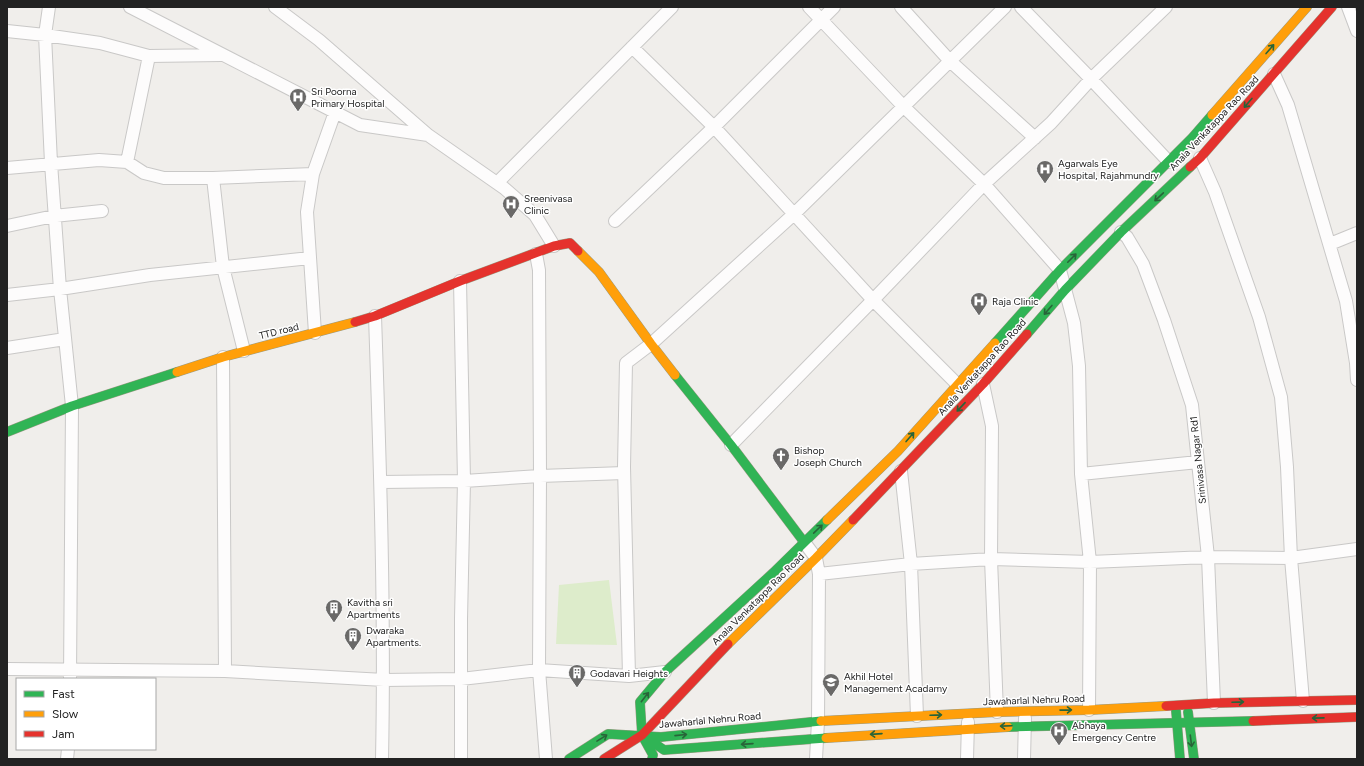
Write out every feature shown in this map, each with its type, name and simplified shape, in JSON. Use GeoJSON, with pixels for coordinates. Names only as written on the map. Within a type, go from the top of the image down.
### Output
{"type":"FeatureCollection","features":[{"type":"Feature","properties":{"kind":"main road","name":"Anala Venkatappa Rao Road"},"geometry":{"type":"LineString","coordinates":[[642,734],[640,702],[665,672],[804,542],[898,451],[957,384],[976,366],[1060,270],[1192,138],[1307,7]]}},
{"type":"Feature","properties":{"kind":"main road","name":"Anala Venkatappa Rao Road"},"geometry":{"type":"LineString","coordinates":[[604,759],[642,734],[724,647],[816,558],[901,471],[983,384],[1066,290],[1122,232],[1200,158],[1332,7]]}},
{"type":"Feature","properties":{"kind":"main road"},"geometry":{"type":"LineString","coordinates":[[554,246],[570,243],[599,272],[651,344],[731,445],[804,542]]}},
{"type":"Feature","properties":{"kind":"main road","name":"TTD road"},"geometry":{"type":"LineString","coordinates":[[7,432],[72,406],[223,357],[375,316],[460,281],[536,254],[554,246]]}},
{"type":"Feature","properties":{"kind":"main road","name":"Jawaharlal Nehru Road"},"geometry":{"type":"LineString","coordinates":[[642,734],[661,737],[818,721],[997,712],[1089,710],[1303,700],[1357,700]]}},
{"type":"Feature","properties":{"kind":"main road"},"geometry":{"type":"LineString","coordinates":[[1176,705],[1176,723],[1180,759]]}},
{"type":"Feature","properties":{"kind":"main road"},"geometry":{"type":"LineString","coordinates":[[1187,705],[1194,759]]}},
{"type":"Feature","properties":{"kind":"main road","name":"Jawaharlal Nehru Road"},"geometry":{"type":"LineString","coordinates":[[642,734],[664,750],[817,738],[1025,726],[1189,723],[1357,717]]}},
{"type":"Feature","properties":{"kind":"main road"},"geometry":{"type":"LineString","coordinates":[[569,759],[608,734],[642,734],[652,755],[652,759]]}},
{"type":"Feature","properties":{"kind":"street"},"geometry":{"type":"LineString","coordinates":[[50,7],[45,34],[51,163],[60,289],[72,406],[70,674]]}},
{"type":"Feature","properties":{"kind":"street"},"geometry":{"type":"LineString","coordinates":[[130,7],[360,125],[428,135]]}},
{"type":"Feature","properties":{"kind":"street"},"geometry":{"type":"LineString","coordinates":[[275,7],[319,40],[428,135],[497,183],[535,215],[554,246]]}},
{"type":"Feature","properties":{"kind":"street"},"geometry":{"type":"LineString","coordinates":[[497,183],[672,7]]}},
{"type":"Feature","properties":{"kind":"street"},"geometry":{"type":"LineString","coordinates":[[808,7],[904,107],[984,184],[1060,270],[1074,323],[1079,366],[1082,474],[1090,562],[1089,710]]}},
{"type":"Feature","properties":{"kind":"street"},"geometry":{"type":"LineString","coordinates":[[615,221],[714,127],[834,7]]}},
{"type":"Feature","properties":{"kind":"street"},"geometry":{"type":"LineString","coordinates":[[901,7],[950,61],[1035,138]]}},
{"type":"Feature","properties":{"kind":"street"},"geometry":{"type":"LineString","coordinates":[[630,676],[624,473],[626,363],[651,344],[794,214],[1005,7]]}},
{"type":"Feature","properties":{"kind":"street"},"geometry":{"type":"LineString","coordinates":[[1021,7],[1169,162]]}},
{"type":"Feature","properties":{"kind":"street"},"geometry":{"type":"LineString","coordinates":[[731,445],[874,300],[984,184],[1051,123],[1091,79],[1166,7]]}},
{"type":"Feature","properties":{"kind":"street"},"geometry":{"type":"LineString","coordinates":[[1348,7],[1357,30]]}},
{"type":"Feature","properties":{"kind":"street"},"geometry":{"type":"LineString","coordinates":[[7,31],[45,34],[100,43],[149,56],[224,55]]}},
{"type":"Feature","properties":{"kind":"street"},"geometry":{"type":"LineString","coordinates":[[632,47],[714,127],[874,300],[957,384]]}},
{"type":"Feature","properties":{"kind":"street"},"geometry":{"type":"LineString","coordinates":[[127,162],[149,56]]}},
{"type":"Feature","properties":{"kind":"street"},"geometry":{"type":"LineString","coordinates":[[1274,74],[1288,105],[1346,301],[1356,363],[1357,380]]}},
{"type":"Feature","properties":{"kind":"street"},"geometry":{"type":"LineString","coordinates":[[315,333],[307,212],[313,174],[334,112]]}},
{"type":"Feature","properties":{"kind":"street"},"geometry":{"type":"LineString","coordinates":[[1200,158],[1214,192],[1259,317],[1281,397],[1287,466],[1291,558],[1303,700]]}},
{"type":"Feature","properties":{"kind":"street"},"geometry":{"type":"LineString","coordinates":[[7,168],[99,160],[127,162],[144,173],[164,178],[213,178],[313,174]]}},
{"type":"Feature","properties":{"kind":"street"},"geometry":{"type":"LineString","coordinates":[[213,178],[223,267],[244,351]]}},
{"type":"Feature","properties":{"kind":"street"},"geometry":{"type":"LineString","coordinates":[[7,226],[54,216],[102,211]]}},
{"type":"Feature","properties":{"kind":"street","name":"Srinivasa Nagar Rd1"},"geometry":{"type":"LineString","coordinates":[[1122,232],[1144,264],[1192,404],[1208,557],[1214,703]]}},
{"type":"Feature","properties":{"kind":"street"},"geometry":{"type":"LineString","coordinates":[[1330,244],[1357,234]]}},
{"type":"Feature","properties":{"kind":"street"},"geometry":{"type":"LineString","coordinates":[[536,254],[539,270],[539,670],[546,759]]}},
{"type":"Feature","properties":{"kind":"street"},"geometry":{"type":"LineString","coordinates":[[7,295],[60,289],[150,274],[310,258]]}},
{"type":"Feature","properties":{"kind":"street"},"geometry":{"type":"LineString","coordinates":[[460,281],[464,481],[460,759]]}},
{"type":"Feature","properties":{"kind":"street"},"geometry":{"type":"LineString","coordinates":[[375,316],[381,482],[384,680],[382,759]]}},
{"type":"Feature","properties":{"kind":"street"},"geometry":{"type":"LineString","coordinates":[[7,348],[65,339]]}},
{"type":"Feature","properties":{"kind":"street"},"geometry":{"type":"LineString","coordinates":[[223,357],[225,671]]}},
{"type":"Feature","properties":{"kind":"street"},"geometry":{"type":"LineString","coordinates":[[983,384],[992,426],[991,559],[997,712]]}},
{"type":"Feature","properties":{"kind":"street"},"geometry":{"type":"LineString","coordinates":[[1082,474],[1198,462]]}},
{"type":"Feature","properties":{"kind":"street"},"geometry":{"type":"LineString","coordinates":[[901,471],[911,564],[917,716]]}},
{"type":"Feature","properties":{"kind":"street"},"geometry":{"type":"LineString","coordinates":[[381,482],[464,481],[624,473]]}},
{"type":"Feature","properties":{"kind":"street"},"geometry":{"type":"LineString","coordinates":[[804,542],[816,558],[819,574],[818,721],[816,759]]}},
{"type":"Feature","properties":{"kind":"street"},"geometry":{"type":"LineString","coordinates":[[819,574],[911,564],[991,559],[1090,562],[1208,557],[1291,558],[1357,549]]}},
{"type":"Feature","properties":{"kind":"street"},"geometry":{"type":"LineString","coordinates":[[7,669],[70,674],[225,671],[384,680],[461,679],[539,670],[630,676],[665,672]]}},
{"type":"Feature","properties":{"kind":"street"},"geometry":{"type":"LineString","coordinates":[[1024,759],[1026,711]]}},
{"type":"Feature","properties":{"kind":"street"},"geometry":{"type":"LineString","coordinates":[[967,714],[967,759]]}},
{"type":"Feature","properties":{"kind":"green space"},"geometry":{"type":"Polygon","coordinates":[[[609,580],[617,645],[556,644],[559,585],[609,580]]]}},
{"type":"Feature","properties":{"kind":"traffic: fast"},"geometry":{"type":"LineString","coordinates":[[995,343],[1060,270],[1192,138],[1212,115]]}},
{"type":"Feature","properties":{"kind":"traffic: fast"},"geometry":{"type":"LineString","coordinates":[[1027,334],[1065,290],[1121,232],[1190,167]]}},
{"type":"Feature","properties":{"kind":"traffic: fast"},"geometry":{"type":"LineString","coordinates":[[7,432],[72,406],[177,372]]}},
{"type":"Feature","properties":{"kind":"traffic: fast"},"geometry":{"type":"LineString","coordinates":[[675,375],[731,445],[804,542]]}},
{"type":"Feature","properties":{"kind":"traffic: fast"},"geometry":{"type":"LineString","coordinates":[[652,759],[653,755],[642,735],[640,702],[665,672],[774,572],[827,520]]}},
{"type":"Feature","properties":{"kind":"traffic: fast"},"geometry":{"type":"LineString","coordinates":[[1176,711],[1180,759]]}},
{"type":"Feature","properties":{"kind":"traffic: fast"},"geometry":{"type":"LineString","coordinates":[[1188,712],[1194,759]]}},
{"type":"Feature","properties":{"kind":"traffic: fast"},"geometry":{"type":"LineString","coordinates":[[569,759],[608,734],[661,737],[821,721]]}},
{"type":"Feature","properties":{"kind":"traffic: fast"},"geometry":{"type":"LineString","coordinates":[[1008,727],[1253,721]]}},
{"type":"Feature","properties":{"kind":"traffic: fast"},"geometry":{"type":"LineString","coordinates":[[644,736],[664,750],[826,738]]}},
{"type":"Feature","properties":{"kind":"traffic: slow"},"geometry":{"type":"LineString","coordinates":[[1212,115],[1307,7]]}},
{"type":"Feature","properties":{"kind":"traffic: slow"},"geometry":{"type":"LineString","coordinates":[[578,251],[599,272],[675,375]]}},
{"type":"Feature","properties":{"kind":"traffic: slow"},"geometry":{"type":"LineString","coordinates":[[177,372],[223,357],[355,322]]}},
{"type":"Feature","properties":{"kind":"traffic: slow"},"geometry":{"type":"LineString","coordinates":[[827,520],[898,451],[995,343]]}},
{"type":"Feature","properties":{"kind":"traffic: slow"},"geometry":{"type":"LineString","coordinates":[[728,644],[853,520]]}},
{"type":"Feature","properties":{"kind":"traffic: slow"},"geometry":{"type":"LineString","coordinates":[[821,721],[997,712],[1089,710],[1166,706]]}},
{"type":"Feature","properties":{"kind":"traffic: slow"},"geometry":{"type":"LineString","coordinates":[[826,738],[1008,727]]}},
{"type":"Feature","properties":{"kind":"traffic: jam"},"geometry":{"type":"LineString","coordinates":[[1190,167],[1200,158],[1332,7]]}},
{"type":"Feature","properties":{"kind":"traffic: jam"},"geometry":{"type":"LineString","coordinates":[[355,322],[375,316],[460,281],[554,246],[570,243],[578,251]]}},
{"type":"Feature","properties":{"kind":"traffic: jam"},"geometry":{"type":"LineString","coordinates":[[853,520],[983,384],[1027,334]]}},
{"type":"Feature","properties":{"kind":"traffic: jam"},"geometry":{"type":"LineString","coordinates":[[604,759],[642,735],[728,644]]}},
{"type":"Feature","properties":{"kind":"traffic: jam"},"geometry":{"type":"LineString","coordinates":[[1166,706],[1214,703],[1357,700]]}},
{"type":"Feature","properties":{"kind":"traffic: jam"},"geometry":{"type":"LineString","coordinates":[[1253,721],[1357,717]]}},
{"type":"Feature","properties":{"kind":"place","name":"Sri Poorna Primary Hospital"},"geometry":{"type":"Point","coordinates":[298,112]}},
{"type":"Feature","properties":{"kind":"place","name":"Agarwals Eye Hospital, Rajahmundry"},"geometry":{"type":"Point","coordinates":[1045,184]}},
{"type":"Feature","properties":{"kind":"place","name":"Sreenivasa Clinic"},"geometry":{"type":"Point","coordinates":[511,219]}},
{"type":"Feature","properties":{"kind":"place","name":"Raja Clinic"},"geometry":{"type":"Point","coordinates":[979,316]}},
{"type":"Feature","properties":{"kind":"place","name":"Bishop Joseph Church"},"geometry":{"type":"Point","coordinates":[781,471]}},
{"type":"Feature","properties":{"kind":"place","name":"Kavitha sri Apartments"},"geometry":{"type":"Point","coordinates":[334,623]}},
{"type":"Feature","properties":{"kind":"place","name":"Dwaraka Apartments."},"geometry":{"type":"Point","coordinates":[353,651]}},
{"type":"Feature","properties":{"kind":"place","name":"Godavari Heights"},"geometry":{"type":"Point","coordinates":[577,688]}},
{"type":"Feature","properties":{"kind":"place","name":"Akhil Hotel Management Acadamy"},"geometry":{"type":"Point","coordinates":[831,697]}},
{"type":"Feature","properties":{"kind":"place","name":"Abhaya Emergency Centre"},"geometry":{"type":"Point","coordinates":[1059,746]}}]}
